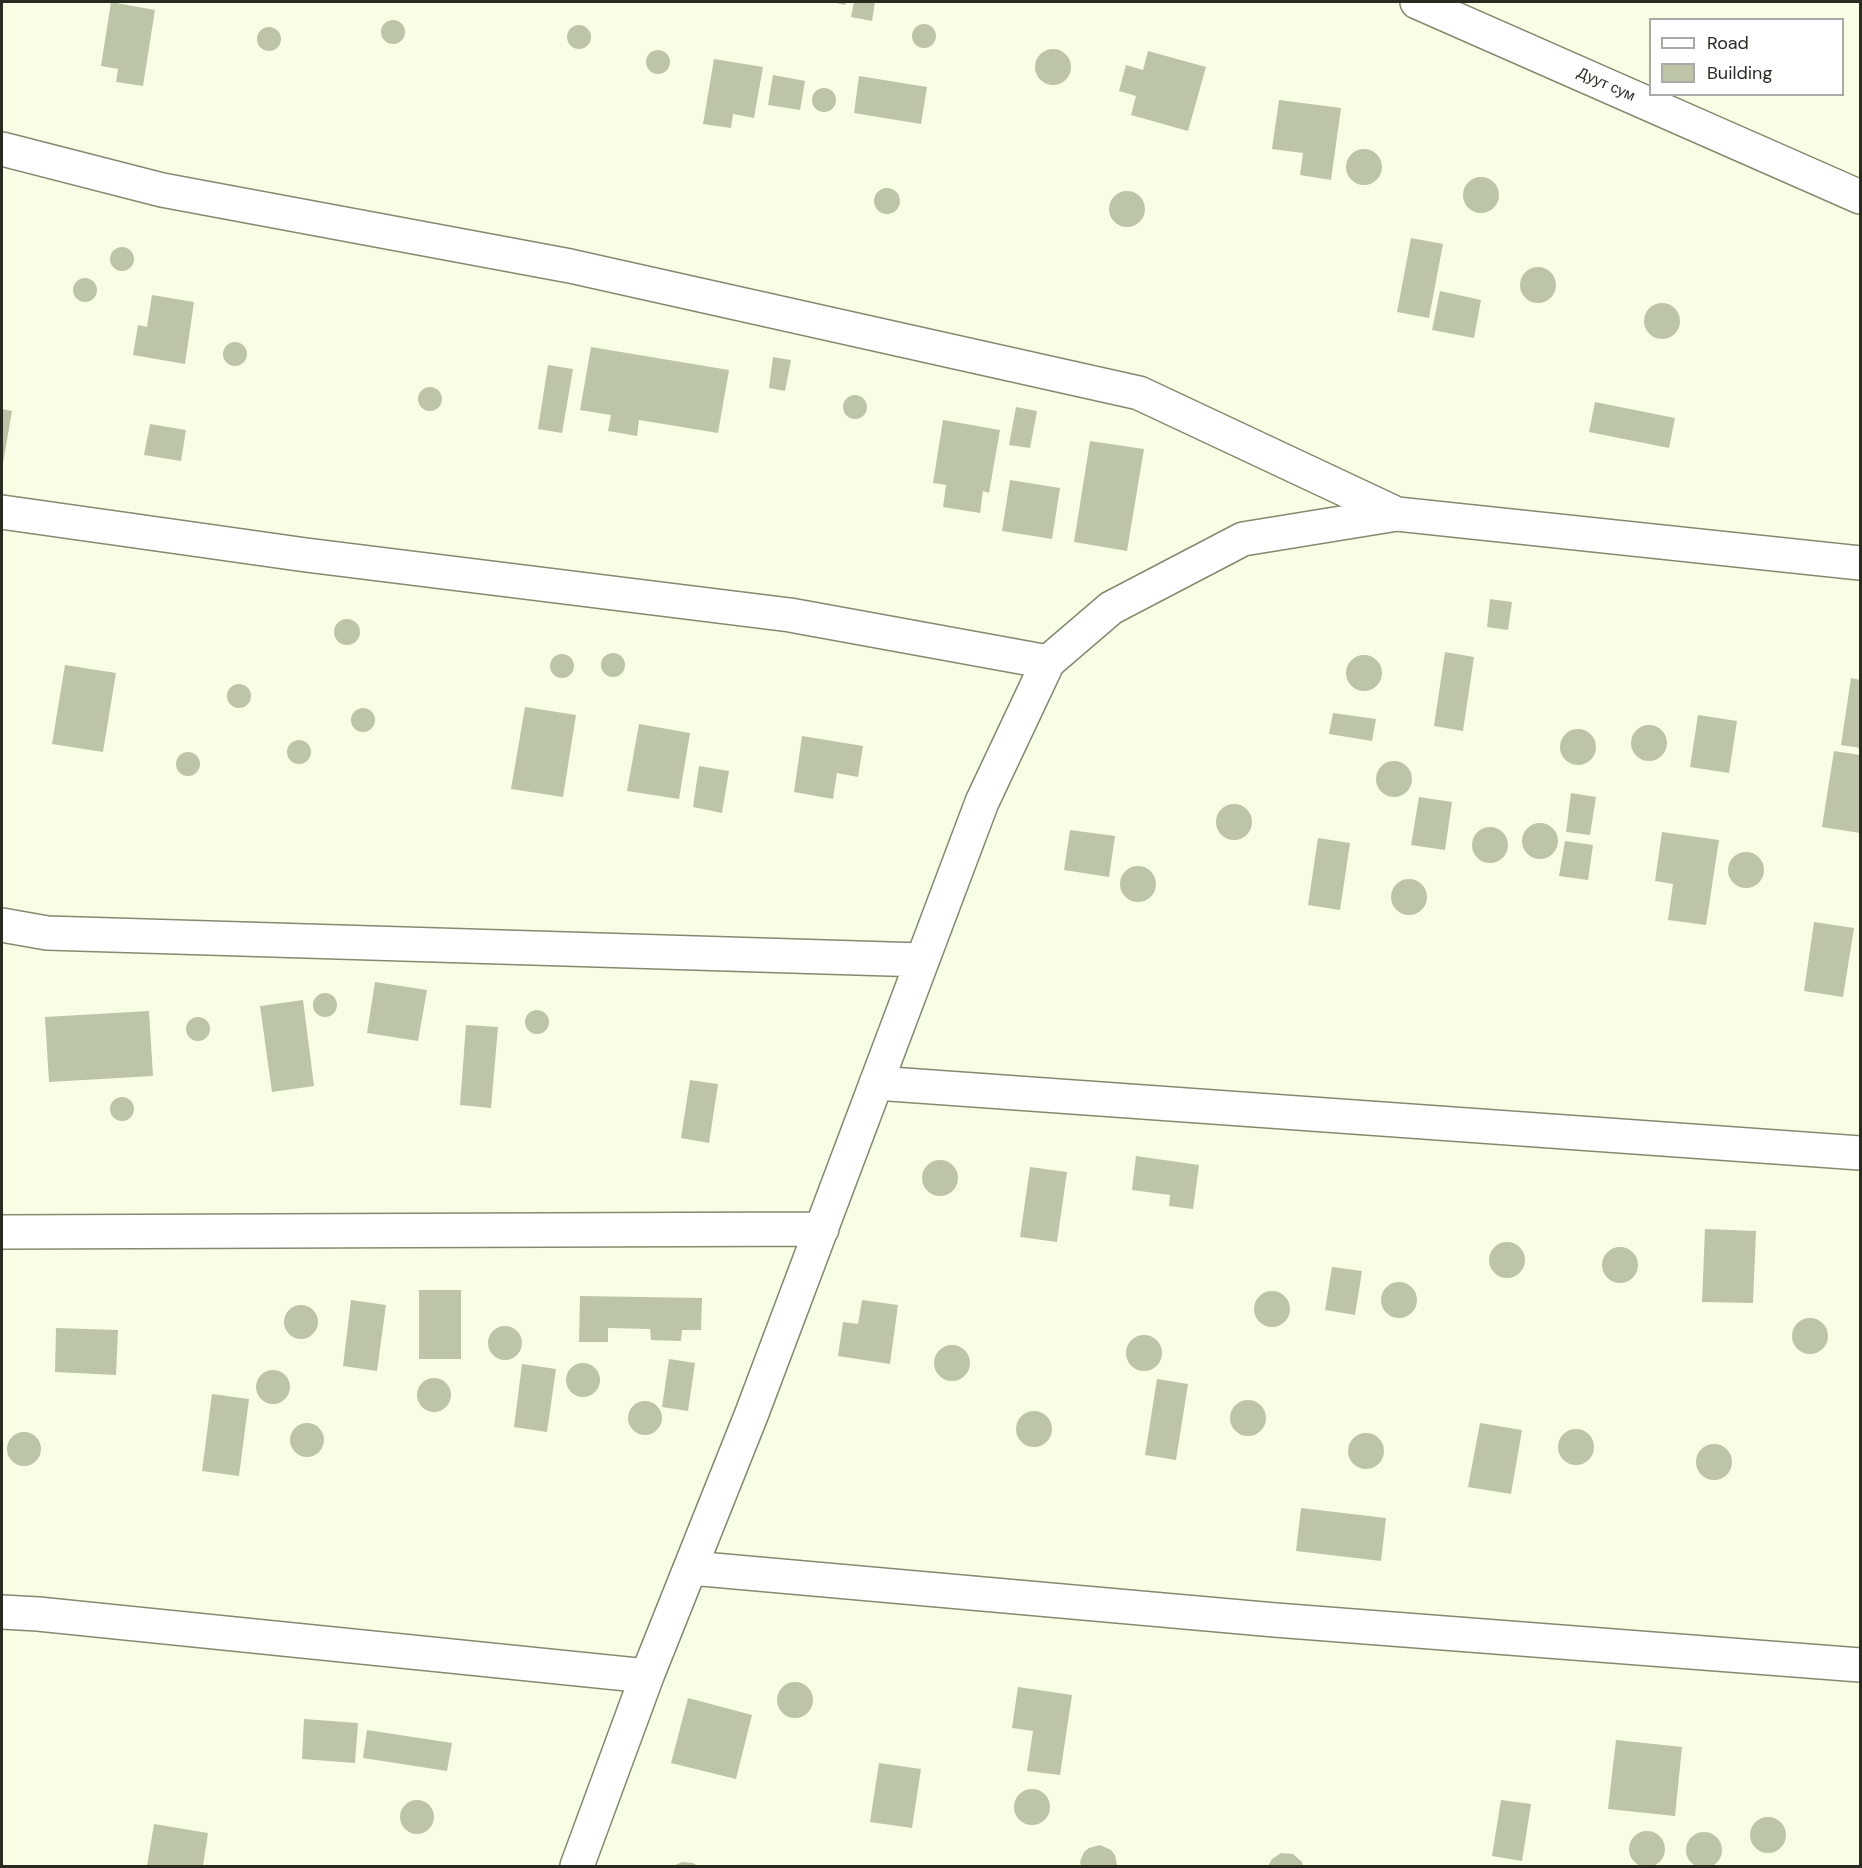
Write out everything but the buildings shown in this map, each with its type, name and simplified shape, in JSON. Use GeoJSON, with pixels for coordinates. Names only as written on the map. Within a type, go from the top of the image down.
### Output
{"type":"FeatureCollection","features":[{"type":"Feature","properties":{"kind":"street","name":"Дуут сум"},"geometry":{"type":"LineString","coordinates":[[1417,2],[1860,197]]}},
{"type":"Feature","properties":{"kind":"street"},"geometry":{"type":"LineString","coordinates":[[2,149],[162,190],[570,266],[1139,393],[1397,514]]}},
{"type":"Feature","properties":{"kind":"street"},"geometry":{"type":"LineString","coordinates":[[2,512],[306,555],[790,615],[1048,662]]}},
{"type":"Feature","properties":{"kind":"street"},"geometry":{"type":"LineString","coordinates":[[577,1866],[647,1677],[822,1229],[982,802],[1048,662],[1111,609],[1243,539],[1397,514],[1860,563]]}},
{"type":"Feature","properties":{"kind":"street"},"geometry":{"type":"LineString","coordinates":[[2,926],[47,933],[922,960]]}},
{"type":"Feature","properties":{"kind":"street"},"geometry":{"type":"LineString","coordinates":[[876,1083],[1860,1153]]}},
{"type":"Feature","properties":{"kind":"street"},"geometry":{"type":"LineString","coordinates":[[2,1232],[822,1229]]}},
{"type":"Feature","properties":{"kind":"street"},"geometry":{"type":"LineString","coordinates":[[691,1568],[1275,1620],[1860,1665]]}},
{"type":"Feature","properties":{"kind":"street"},"geometry":{"type":"LineString","coordinates":[[2,1612],[96,1619],[647,1677]]}}]}
